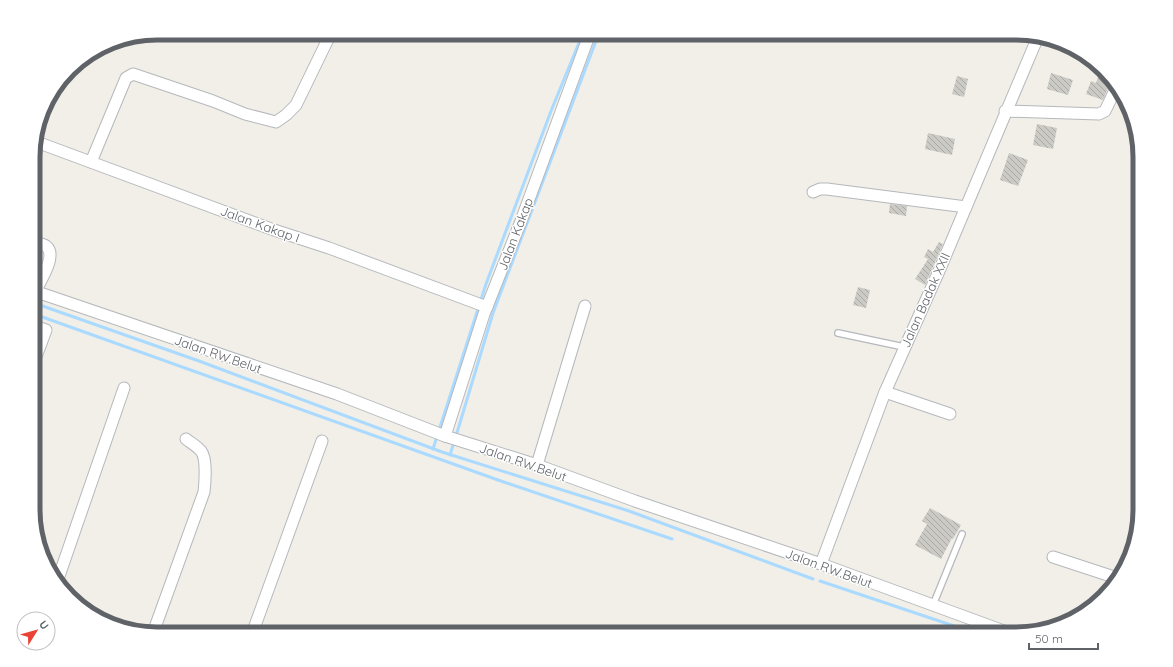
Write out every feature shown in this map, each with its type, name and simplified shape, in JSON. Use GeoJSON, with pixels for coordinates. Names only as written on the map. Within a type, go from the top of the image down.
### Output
{"type":"FeatureCollection","features":[{"type":"Feature","properties":{"kind":"street"},"geometry":{"type":"LineString","coordinates":[[91,162],[126,78],[129,75],[133,74],[148,78],[213,101],[244,114],[276,122],[286,116],[296,105],[328,40]]}},
{"type":"Feature","properties":{"kind":"street","name":"Jalan Kakap"},"geometry":{"type":"LineString","coordinates":[[445,436],[487,307],[521,221],[587,40]]}},
{"type":"Feature","properties":{"kind":"street","name":"Jalan Badak XXII"},"geometry":{"type":"LineString","coordinates":[[821,564],[884,392],[939,271],[1036,42]]}},
{"type":"Feature","properties":{"kind":"street"},"geometry":{"type":"LineString","coordinates":[[1005,112],[1098,114],[1105,111],[1114,93]]}},
{"type":"Feature","properties":{"kind":"street","name":"Jalan Kakap I"},"geometry":{"type":"LineString","coordinates":[[41,144],[487,307]]}},
{"type":"Feature","properties":{"kind":"street"},"geometry":{"type":"LineString","coordinates":[[814,192],[820,189],[827,189],[966,207]]}},
{"type":"Feature","properties":{"kind":"street"},"geometry":{"type":"LineString","coordinates":[[40,244],[46,246],[50,252],[51,259],[40,282]]}},
{"type":"Feature","properties":{"kind":"street","name":"Jalan RW.Belut"},"geometry":{"type":"LineString","coordinates":[[40,294],[337,394],[445,436],[537,466],[642,504],[821,564],[993,627]]}},
{"type":"Feature","properties":{"kind":"street"},"geometry":{"type":"LineString","coordinates":[[537,466],[585,306]]}},
{"type":"Feature","properties":{"kind":"street"},"geometry":{"type":"LineString","coordinates":[[40,328],[46,330],[40,346]]}},
{"type":"Feature","properties":{"kind":"street"},"geometry":{"type":"LineString","coordinates":[[60,574],[124,388]]}},
{"type":"Feature","properties":{"kind":"street"},"geometry":{"type":"LineString","coordinates":[[884,392],[950,414]]}},
{"type":"Feature","properties":{"kind":"street"},"geometry":{"type":"LineString","coordinates":[[155,627],[204,492],[205,482],[203,453],[186,439]]}},
{"type":"Feature","properties":{"kind":"street"},"geometry":{"type":"LineString","coordinates":[[255,627],[322,440]]}},
{"type":"Feature","properties":{"kind":"street"},"geometry":{"type":"LineString","coordinates":[[1053,557],[1112,576]]}},
{"type":"Feature","properties":{"kind":"lane"},"geometry":{"type":"LineString","coordinates":[[838,333],[904,347]]}},
{"type":"Feature","properties":{"kind":"lane"},"geometry":{"type":"LineString","coordinates":[[933,605],[962,534]]}},
{"type":"Feature","properties":{"kind":"building"},"geometry":{"type":"Polygon","coordinates":[[[1051,73],[1073,80],[1068,95],[1047,89],[1051,73]]]}},
{"type":"Feature","properties":{"kind":"building"},"geometry":{"type":"Polygon","coordinates":[[[1099,74],[1109,86],[1103,100],[1086,94],[1091,81],[1096,83],[1099,74]]]}},
{"type":"Feature","properties":{"kind":"building"},"geometry":{"type":"Polygon","coordinates":[[[957,76],[968,79],[964,97],[952,94],[957,76]]]}},
{"type":"Feature","properties":{"kind":"building"},"geometry":{"type":"Polygon","coordinates":[[[1037,124],[1057,128],[1053,149],[1033,145],[1037,124]]]}},
{"type":"Feature","properties":{"kind":"building"},"geometry":{"type":"Polygon","coordinates":[[[928,133],[955,139],[952,155],[925,149],[928,133]]]}},
{"type":"Feature","properties":{"kind":"building"},"geometry":{"type":"Polygon","coordinates":[[[1009,153],[1028,160],[1018,186],[1000,180],[1009,153]]]}},
{"type":"Feature","properties":{"kind":"building"},"geometry":{"type":"Polygon","coordinates":[[[890,204],[907,206],[906,216],[889,213],[890,204]]]}},
{"type":"Feature","properties":{"kind":"building"},"geometry":{"type":"Polygon","coordinates":[[[939,242],[943,244],[925,285],[915,279],[928,259],[924,257],[928,249],[933,252],[939,242]]]}},
{"type":"Feature","properties":{"kind":"building"},"geometry":{"type":"Polygon","coordinates":[[[858,287],[870,290],[866,308],[853,305],[858,287]]]}},
{"type":"Feature","properties":{"kind":"building"},"geometry":{"type":"Polygon","coordinates":[[[930,508],[961,525],[941,559],[915,545],[927,524],[922,521],[930,508]]]}},
{"type":"Feature","properties":{"kind":"waterway"},"geometry":{"type":"LineString","coordinates":[[433,449],[486,284],[551,111],[580,40]]}},
{"type":"Feature","properties":{"kind":"waterway"},"geometry":{"type":"LineString","coordinates":[[456,436],[493,313],[596,40]]}},
{"type":"Feature","properties":{"kind":"waterway"},"geometry":{"type":"LineString","coordinates":[[40,305],[199,361],[442,452],[629,511],[813,579]]}},
{"type":"Feature","properties":{"kind":"waterway"},"geometry":{"type":"LineString","coordinates":[[40,316],[498,480],[672,539]]}},
{"type":"Feature","properties":{"kind":"waterway"},"geometry":{"type":"LineString","coordinates":[[450,455],[454,442]]}},
{"type":"Feature","properties":{"kind":"waterway"},"geometry":{"type":"LineString","coordinates":[[820,581],[957,627]]}}]}
